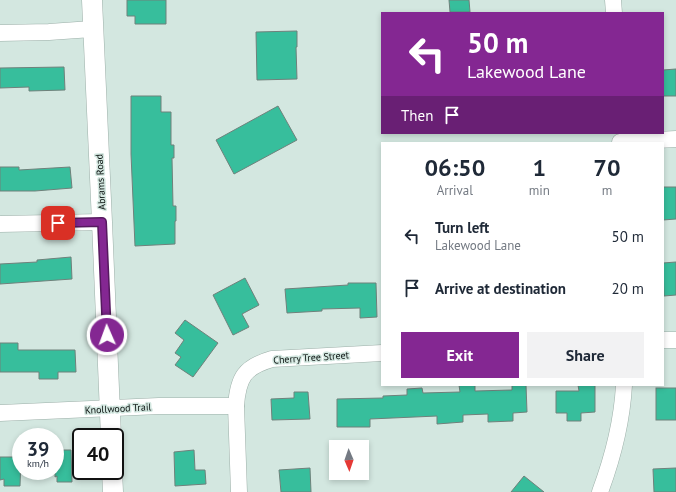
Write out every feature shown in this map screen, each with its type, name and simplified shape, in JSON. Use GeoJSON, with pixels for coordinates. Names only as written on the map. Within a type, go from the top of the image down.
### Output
{"type":"FeatureCollection","features":[{"type":"Feature","properties":{"kind":"street","name":"Abrams Road"},"geometry":{"type":"LineString","coordinates":[[92,0],[92,29],[111,428]]}},
{"type":"Feature","properties":{"kind":"street"},"geometry":{"type":"LineString","coordinates":[[613,0],[614,12]]}},
{"type":"Feature","properties":{"kind":"street"},"geometry":{"type":"LineString","coordinates":[[0,33],[92,29]]}},
{"type":"Feature","properties":{"kind":"street"},"geometry":{"type":"LineString","coordinates":[[620,139],[676,139]]}},
{"type":"Feature","properties":{"kind":"street"},"geometry":{"type":"LineString","coordinates":[[0,224],[102,222]]}},
{"type":"Feature","properties":{"kind":"street"},"geometry":{"type":"LineString","coordinates":[[664,340],[676,340]]}},
{"type":"Feature","properties":{"kind":"street","name":"Cherry Tree Street"},"geometry":{"type":"LineString","coordinates":[[239,492],[236,406],[237,392],[244,375],[250,368],[259,362],[272,359],[381,353]]}},
{"type":"Feature","properties":{"kind":"street"},"geometry":{"type":"LineString","coordinates":[[600,492],[610,464],[618,433],[623,404],[624,386]]}},
{"type":"Feature","properties":{"kind":"street","name":"Knollwood Trail"},"geometry":{"type":"LineString","coordinates":[[0,413],[159,406],[236,406]]}},
{"type":"Feature","properties":{"kind":"street"},"geometry":{"type":"LineString","coordinates":[[112,480],[113,492]]}},
{"type":"Feature","properties":{"kind":"building"},"geometry":{"type":"Polygon","coordinates":[[[127,0],[166,0],[166,24],[135,24],[135,16],[127,16],[127,0]]]}},
{"type":"Feature","properties":{"kind":"building"},"geometry":{"type":"Polygon","coordinates":[[[449,0],[469,0],[470,12],[450,12],[449,0]]]}},
{"type":"Feature","properties":{"kind":"building"},"geometry":{"type":"Polygon","coordinates":[[[297,31],[297,79],[257,80],[256,32],[297,31]]]}},
{"type":"Feature","properties":{"kind":"building"},"geometry":{"type":"Polygon","coordinates":[[[64,67],[65,90],[29,91],[29,87],[0,88],[0,68],[64,67]]]}},
{"type":"Feature","properties":{"kind":"building"},"geometry":{"type":"Polygon","coordinates":[[[676,69],[676,96],[664,96],[664,70],[676,69]]]}},
{"type":"Feature","properties":{"kind":"building"},"geometry":{"type":"Polygon","coordinates":[[[131,96],[161,96],[161,112],[171,112],[171,145],[174,145],[174,158],[172,158],[173,206],[176,206],[175,244],[135,246],[131,154],[131,96]]]}},
{"type":"Feature","properties":{"kind":"building"},"geometry":{"type":"Polygon","coordinates":[[[278,106],[297,140],[234,174],[216,140],[278,106]]]}},
{"type":"Feature","properties":{"kind":"building"},"geometry":{"type":"Polygon","coordinates":[[[0,167],[19,167],[19,170],[70,167],[72,188],[35,191],[0,191],[0,167]]]}},
{"type":"Feature","properties":{"kind":"building"},"geometry":{"type":"Polygon","coordinates":[[[664,187],[676,187],[676,219],[664,220],[664,187]]]}},
{"type":"Feature","properties":{"kind":"building"},"geometry":{"type":"Polygon","coordinates":[[[71,257],[72,279],[0,284],[0,264],[37,262],[37,260],[71,257]]]}},
{"type":"Feature","properties":{"kind":"building"},"geometry":{"type":"Polygon","coordinates":[[[676,262],[676,295],[664,296],[664,263],[676,262]]]}},
{"type":"Feature","properties":{"kind":"building"},"geometry":{"type":"Polygon","coordinates":[[[245,278],[259,305],[242,314],[249,327],[233,335],[213,295],[245,278]]]}},
{"type":"Feature","properties":{"kind":"building"},"geometry":{"type":"Polygon","coordinates":[[[348,283],[376,283],[377,317],[360,318],[360,308],[322,309],[322,311],[287,313],[285,289],[348,285],[348,283]]]}},
{"type":"Feature","properties":{"kind":"building"},"geometry":{"type":"Polygon","coordinates":[[[185,320],[218,343],[193,377],[175,365],[181,357],[175,353],[184,340],[175,333],[185,320]]]}},
{"type":"Feature","properties":{"kind":"building"},"geometry":{"type":"Polygon","coordinates":[[[0,343],[18,343],[18,350],[75,350],[76,372],[58,372],[58,379],[39,379],[39,372],[0,372],[0,343]]]}},
{"type":"Feature","properties":{"kind":"building"},"geometry":{"type":"Polygon","coordinates":[[[459,386],[475,386],[475,391],[512,390],[512,386],[526,386],[527,412],[513,413],[513,421],[488,422],[488,414],[463,415],[463,422],[437,424],[437,416],[370,419],[370,427],[337,427],[337,399],[383,398],[383,396],[407,395],[407,389],[422,388],[423,393],[460,392],[459,386]]]}},
{"type":"Feature","properties":{"kind":"building"},"geometry":{"type":"Polygon","coordinates":[[[578,386],[595,386],[595,412],[581,413],[581,421],[567,421],[567,413],[556,413],[556,391],[579,391],[578,386]]]}},
{"type":"Feature","properties":{"kind":"building"},"geometry":{"type":"Polygon","coordinates":[[[656,388],[676,388],[676,420],[656,420],[656,388]]]}},
{"type":"Feature","properties":{"kind":"building"},"geometry":{"type":"Polygon","coordinates":[[[294,392],[308,392],[310,419],[272,420],[271,399],[294,398],[294,392]]]}},
{"type":"Feature","properties":{"kind":"building"},"geometry":{"type":"Polygon","coordinates":[[[64,450],[71,450],[72,482],[57,482],[57,480],[64,480],[64,450]]]}},
{"type":"Feature","properties":{"kind":"building"},"geometry":{"type":"Polygon","coordinates":[[[194,450],[195,470],[205,470],[206,484],[175,486],[174,452],[194,450]]]}},
{"type":"Feature","properties":{"kind":"building"},"geometry":{"type":"Polygon","coordinates":[[[0,457],[12,457],[12,480],[20,480],[20,486],[4,486],[4,479],[0,480],[0,457]]]}},
{"type":"Feature","properties":{"kind":"building"},"geometry":{"type":"Polygon","coordinates":[[[310,468],[311,492],[281,492],[279,470],[310,468]]]}},
{"type":"Feature","properties":{"kind":"building"},"geometry":{"type":"Polygon","coordinates":[[[676,468],[676,492],[654,492],[653,469],[676,468]]]}},
{"type":"Feature","properties":{"kind":"building"},"geometry":{"type":"Polygon","coordinates":[[[524,476],[544,492],[511,492],[524,476]]]}},
{"type":"Feature","properties":{"kind":"route"},"geometry":{"type":"LineString","coordinates":[[58,223],[102,222],[107,335]]}}]}
